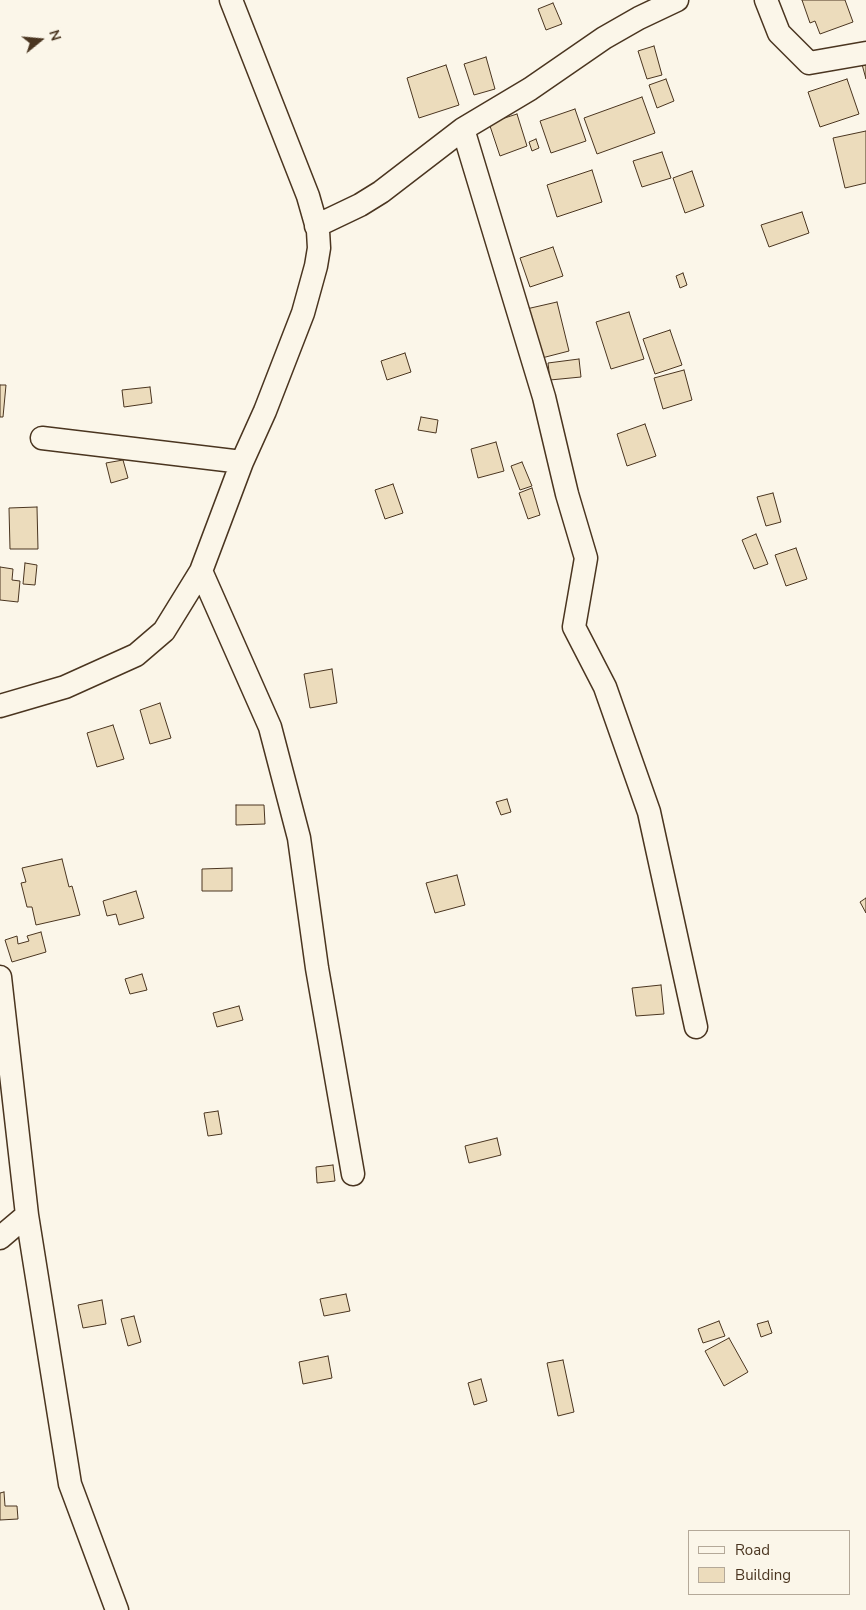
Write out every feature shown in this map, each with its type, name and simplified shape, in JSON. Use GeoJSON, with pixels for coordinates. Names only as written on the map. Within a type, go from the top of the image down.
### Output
{"type":"FeatureCollection","features":[{"type":"Feature","properties":{"kind":"street"},"geometry":{"type":"LineString","coordinates":[[0,706],[65,687],[136,656],[164,631],[201,572],[242,462],[265,411],[303,313],[319,248],[316,226],[308,196],[231,0]]}},
{"type":"Feature","properties":{"kind":"street"},"geometry":{"type":"LineString","coordinates":[[316,226],[360,205],[374,196],[463,129],[530,89],[604,38],[639,18],[677,0]]}},
{"type":"Feature","properties":{"kind":"street"},"geometry":{"type":"LineString","coordinates":[[766,0],[779,33],[809,63],[866,53]]}},
{"type":"Feature","properties":{"kind":"street"},"geometry":{"type":"LineString","coordinates":[[463,129],[544,397],[567,494],[586,558],[574,627],[605,687],[649,812],[696,1028]]}},
{"type":"Feature","properties":{"kind":"street"},"geometry":{"type":"LineString","coordinates":[[42,438],[242,462]]}},
{"type":"Feature","properties":{"kind":"street"},"geometry":{"type":"LineString","coordinates":[[201,572],[270,728],[300,838],[317,968],[353,1174]]}},
{"type":"Feature","properties":{"kind":"street"},"geometry":{"type":"LineString","coordinates":[[0,977],[28,1215],[70,1484],[117,1610]]}},
{"type":"Feature","properties":{"kind":"street"},"geometry":{"type":"LineString","coordinates":[[0,1238],[28,1215]]}},
{"type":"Feature","properties":{"kind":"building"},"geometry":{"type":"Polygon","coordinates":[[[802,0],[845,0],[853,22],[820,34],[815,21],[810,23],[802,0]]]}},
{"type":"Feature","properties":{"kind":"building"},"geometry":{"type":"Polygon","coordinates":[[[553,3],[562,24],[546,30],[538,9],[553,3]]]}},
{"type":"Feature","properties":{"kind":"building"},"geometry":{"type":"Polygon","coordinates":[[[654,46],[662,75],[647,79],[638,51],[654,46]]]}},
{"type":"Feature","properties":{"kind":"building"},"geometry":{"type":"Polygon","coordinates":[[[866,56],[866,79],[860,57],[866,56]]]}},
{"type":"Feature","properties":{"kind":"building"},"geometry":{"type":"Polygon","coordinates":[[[486,57],[495,89],[474,95],[464,64],[486,57]]]}},
{"type":"Feature","properties":{"kind":"building"},"geometry":{"type":"Polygon","coordinates":[[[446,65],[459,105],[419,118],[407,78],[446,65]]]}},
{"type":"Feature","properties":{"kind":"building"},"geometry":{"type":"Polygon","coordinates":[[[666,79],[674,101],[657,108],[649,85],[666,79]]]}},
{"type":"Feature","properties":{"kind":"building"},"geometry":{"type":"Polygon","coordinates":[[[847,79],[859,114],[820,127],[808,92],[847,79]]]}},
{"type":"Feature","properties":{"kind":"building"},"geometry":{"type":"Polygon","coordinates":[[[642,97],[655,133],[597,154],[584,118],[642,97]]]}},
{"type":"Feature","properties":{"kind":"building"},"geometry":{"type":"Polygon","coordinates":[[[575,109],[586,141],[551,153],[540,121],[575,109]]]}},
{"type":"Feature","properties":{"kind":"building"},"geometry":{"type":"Polygon","coordinates":[[[517,114],[527,146],[500,156],[489,123],[517,114]]]}},
{"type":"Feature","properties":{"kind":"building"},"geometry":{"type":"Polygon","coordinates":[[[866,131],[866,183],[845,188],[833,138],[866,131]]]}},
{"type":"Feature","properties":{"kind":"building"},"geometry":{"type":"Polygon","coordinates":[[[536,139],[539,148],[532,151],[529,142],[536,139]]]}},
{"type":"Feature","properties":{"kind":"building"},"geometry":{"type":"Polygon","coordinates":[[[662,152],[671,178],[642,187],[633,161],[662,152]]]}},
{"type":"Feature","properties":{"kind":"building"},"geometry":{"type":"Polygon","coordinates":[[[592,170],[602,202],[557,217],[547,185],[592,170]]]}},
{"type":"Feature","properties":{"kind":"building"},"geometry":{"type":"Polygon","coordinates":[[[692,171],[704,206],[685,213],[673,178],[692,171]]]}},
{"type":"Feature","properties":{"kind":"building"},"geometry":{"type":"Polygon","coordinates":[[[802,212],[809,233],[769,247],[761,225],[802,212]]]}},
{"type":"Feature","properties":{"kind":"building"},"geometry":{"type":"Polygon","coordinates":[[[553,247],[563,276],[530,287],[520,258],[553,247]]]}},
{"type":"Feature","properties":{"kind":"building"},"geometry":{"type":"Polygon","coordinates":[[[683,273],[687,285],[680,288],[676,276],[683,273]]]}},
{"type":"Feature","properties":{"kind":"building"},"geometry":{"type":"Polygon","coordinates":[[[557,302],[569,351],[534,360],[522,310],[557,302]]]}},
{"type":"Feature","properties":{"kind":"building"},"geometry":{"type":"Polygon","coordinates":[[[629,312],[644,359],[611,369],[596,322],[629,312]]]}},
{"type":"Feature","properties":{"kind":"building"},"geometry":{"type":"Polygon","coordinates":[[[670,330],[682,365],[655,374],[643,339],[670,330]]]}},
{"type":"Feature","properties":{"kind":"building"},"geometry":{"type":"Polygon","coordinates":[[[405,353],[411,372],[387,380],[381,361],[405,353]]]}},
{"type":"Feature","properties":{"kind":"building"},"geometry":{"type":"Polygon","coordinates":[[[579,359],[581,377],[550,380],[548,363],[579,359]]]}},
{"type":"Feature","properties":{"kind":"building"},"geometry":{"type":"Polygon","coordinates":[[[684,370],[692,400],[663,409],[654,378],[684,370]]]}},
{"type":"Feature","properties":{"kind":"building"},"geometry":{"type":"Polygon","coordinates":[[[0,385],[6,385],[3,417],[0,417],[0,385]]]}},
{"type":"Feature","properties":{"kind":"building"},"geometry":{"type":"Polygon","coordinates":[[[150,387],[152,403],[124,407],[122,390],[150,387]]]}},
{"type":"Feature","properties":{"kind":"building"},"geometry":{"type":"Polygon","coordinates":[[[421,417],[438,420],[436,433],[418,430],[421,417]]]}},
{"type":"Feature","properties":{"kind":"building"},"geometry":{"type":"Polygon","coordinates":[[[645,424],[656,456],[627,466],[617,434],[645,424]]]}},
{"type":"Feature","properties":{"kind":"building"},"geometry":{"type":"Polygon","coordinates":[[[496,442],[504,471],[478,478],[471,449],[496,442]]]}},
{"type":"Feature","properties":{"kind":"building"},"geometry":{"type":"Polygon","coordinates":[[[123,460],[128,478],[111,483],[106,463],[123,460]]]}},
{"type":"Feature","properties":{"kind":"building"},"geometry":{"type":"Polygon","coordinates":[[[522,462],[532,486],[520,490],[511,466],[522,462]]]}},
{"type":"Feature","properties":{"kind":"building"},"geometry":{"type":"Polygon","coordinates":[[[393,484],[403,513],[385,519],[375,490],[393,484]]]}},
{"type":"Feature","properties":{"kind":"building"},"geometry":{"type":"Polygon","coordinates":[[[532,488],[540,515],[528,519],[519,493],[532,488]]]}},
{"type":"Feature","properties":{"kind":"building"},"geometry":{"type":"Polygon","coordinates":[[[773,493],[781,522],[766,526],[757,497],[773,493]]]}},
{"type":"Feature","properties":{"kind":"building"},"geometry":{"type":"Polygon","coordinates":[[[37,507],[38,549],[10,549],[9,508],[37,507]]]}},
{"type":"Feature","properties":{"kind":"building"},"geometry":{"type":"Polygon","coordinates":[[[756,534],[768,564],[754,569],[742,540],[756,534]]]}},
{"type":"Feature","properties":{"kind":"building"},"geometry":{"type":"Polygon","coordinates":[[[796,548],[807,579],[786,586],[775,555],[796,548]]]}},
{"type":"Feature","properties":{"kind":"building"},"geometry":{"type":"Polygon","coordinates":[[[25,563],[37,565],[35,585],[23,584],[25,563]]]}},
{"type":"Feature","properties":{"kind":"building"},"geometry":{"type":"Polygon","coordinates":[[[0,567],[13,569],[12,580],[20,581],[18,602],[0,600],[0,567]]]}},
{"type":"Feature","properties":{"kind":"building"},"geometry":{"type":"Polygon","coordinates":[[[332,669],[337,703],[310,708],[304,674],[332,669]]]}},
{"type":"Feature","properties":{"kind":"building"},"geometry":{"type":"Polygon","coordinates":[[[160,703],[171,738],[150,744],[140,710],[160,703]]]}},
{"type":"Feature","properties":{"kind":"building"},"geometry":{"type":"Polygon","coordinates":[[[113,725],[124,759],[97,767],[87,733],[113,725]]]}},
{"type":"Feature","properties":{"kind":"building"},"geometry":{"type":"Polygon","coordinates":[[[507,799],[511,812],[501,815],[496,802],[507,799]]]}},
{"type":"Feature","properties":{"kind":"building"},"geometry":{"type":"Polygon","coordinates":[[[236,805],[264,805],[265,824],[236,825],[236,805]]]}},
{"type":"Feature","properties":{"kind":"building"},"geometry":{"type":"Polygon","coordinates":[[[62,859],[69,887],[72,886],[80,915],[36,925],[32,907],[27,907],[21,883],[26,882],[22,868],[62,859]]]}},
{"type":"Feature","properties":{"kind":"building"},"geometry":{"type":"Polygon","coordinates":[[[232,868],[232,891],[202,891],[202,869],[232,868]]]}},
{"type":"Feature","properties":{"kind":"building"},"geometry":{"type":"Polygon","coordinates":[[[457,875],[465,905],[435,913],[426,883],[457,875]]]}},
{"type":"Feature","properties":{"kind":"building"},"geometry":{"type":"Polygon","coordinates":[[[136,891],[144,918],[119,925],[116,914],[107,916],[103,901],[136,891]]]}},
{"type":"Feature","properties":{"kind":"building"},"geometry":{"type":"Polygon","coordinates":[[[866,898],[866,913],[860,902],[866,898]]]}},
{"type":"Feature","properties":{"kind":"building"},"geometry":{"type":"Polygon","coordinates":[[[41,932],[46,952],[12,962],[5,940],[17,936],[18,944],[29,941],[27,936],[41,932]]]}},
{"type":"Feature","properties":{"kind":"building"},"geometry":{"type":"Polygon","coordinates":[[[142,974],[147,990],[130,994],[125,979],[142,974]]]}},
{"type":"Feature","properties":{"kind":"building"},"geometry":{"type":"Polygon","coordinates":[[[661,985],[664,1014],[636,1016],[632,988],[661,985]]]}},
{"type":"Feature","properties":{"kind":"building"},"geometry":{"type":"Polygon","coordinates":[[[239,1006],[243,1020],[217,1027],[213,1013],[239,1006]]]}},
{"type":"Feature","properties":{"kind":"building"},"geometry":{"type":"Polygon","coordinates":[[[218,1111],[222,1134],[208,1136],[204,1113],[218,1111]]]}},
{"type":"Feature","properties":{"kind":"building"},"geometry":{"type":"Polygon","coordinates":[[[497,1138],[501,1155],[469,1163],[465,1146],[497,1138]]]}},
{"type":"Feature","properties":{"kind":"building"},"geometry":{"type":"Polygon","coordinates":[[[333,1165],[335,1181],[317,1183],[316,1167],[333,1165]]]}},
{"type":"Feature","properties":{"kind":"building"},"geometry":{"type":"Polygon","coordinates":[[[346,1294],[350,1311],[324,1316],[320,1299],[346,1294]]]}},
{"type":"Feature","properties":{"kind":"building"},"geometry":{"type":"Polygon","coordinates":[[[102,1300],[106,1324],[83,1328],[78,1305],[102,1300]]]}},
{"type":"Feature","properties":{"kind":"building"},"geometry":{"type":"Polygon","coordinates":[[[134,1316],[141,1342],[128,1346],[121,1319],[134,1316]]]}},
{"type":"Feature","properties":{"kind":"building"},"geometry":{"type":"Polygon","coordinates":[[[719,1321],[725,1336],[703,1343],[698,1329],[719,1321]]]}},
{"type":"Feature","properties":{"kind":"building"},"geometry":{"type":"Polygon","coordinates":[[[768,1321],[772,1333],[761,1337],[757,1324],[768,1321]]]}},
{"type":"Feature","properties":{"kind":"building"},"geometry":{"type":"Polygon","coordinates":[[[729,1338],[748,1372],[724,1386],[705,1351],[729,1338]]]}},
{"type":"Feature","properties":{"kind":"building"},"geometry":{"type":"Polygon","coordinates":[[[328,1356],[332,1378],[303,1384],[299,1362],[328,1356]]]}},
{"type":"Feature","properties":{"kind":"building"},"geometry":{"type":"Polygon","coordinates":[[[563,1360],[574,1412],[558,1416],[547,1363],[563,1360]]]}},
{"type":"Feature","properties":{"kind":"building"},"geometry":{"type":"Polygon","coordinates":[[[481,1379],[487,1401],[474,1405],[468,1383],[481,1379]]]}},
{"type":"Feature","properties":{"kind":"building"},"geometry":{"type":"Polygon","coordinates":[[[4,1492],[5,1506],[17,1506],[18,1519],[0,1520],[0,1493],[4,1492]]]}}]}
